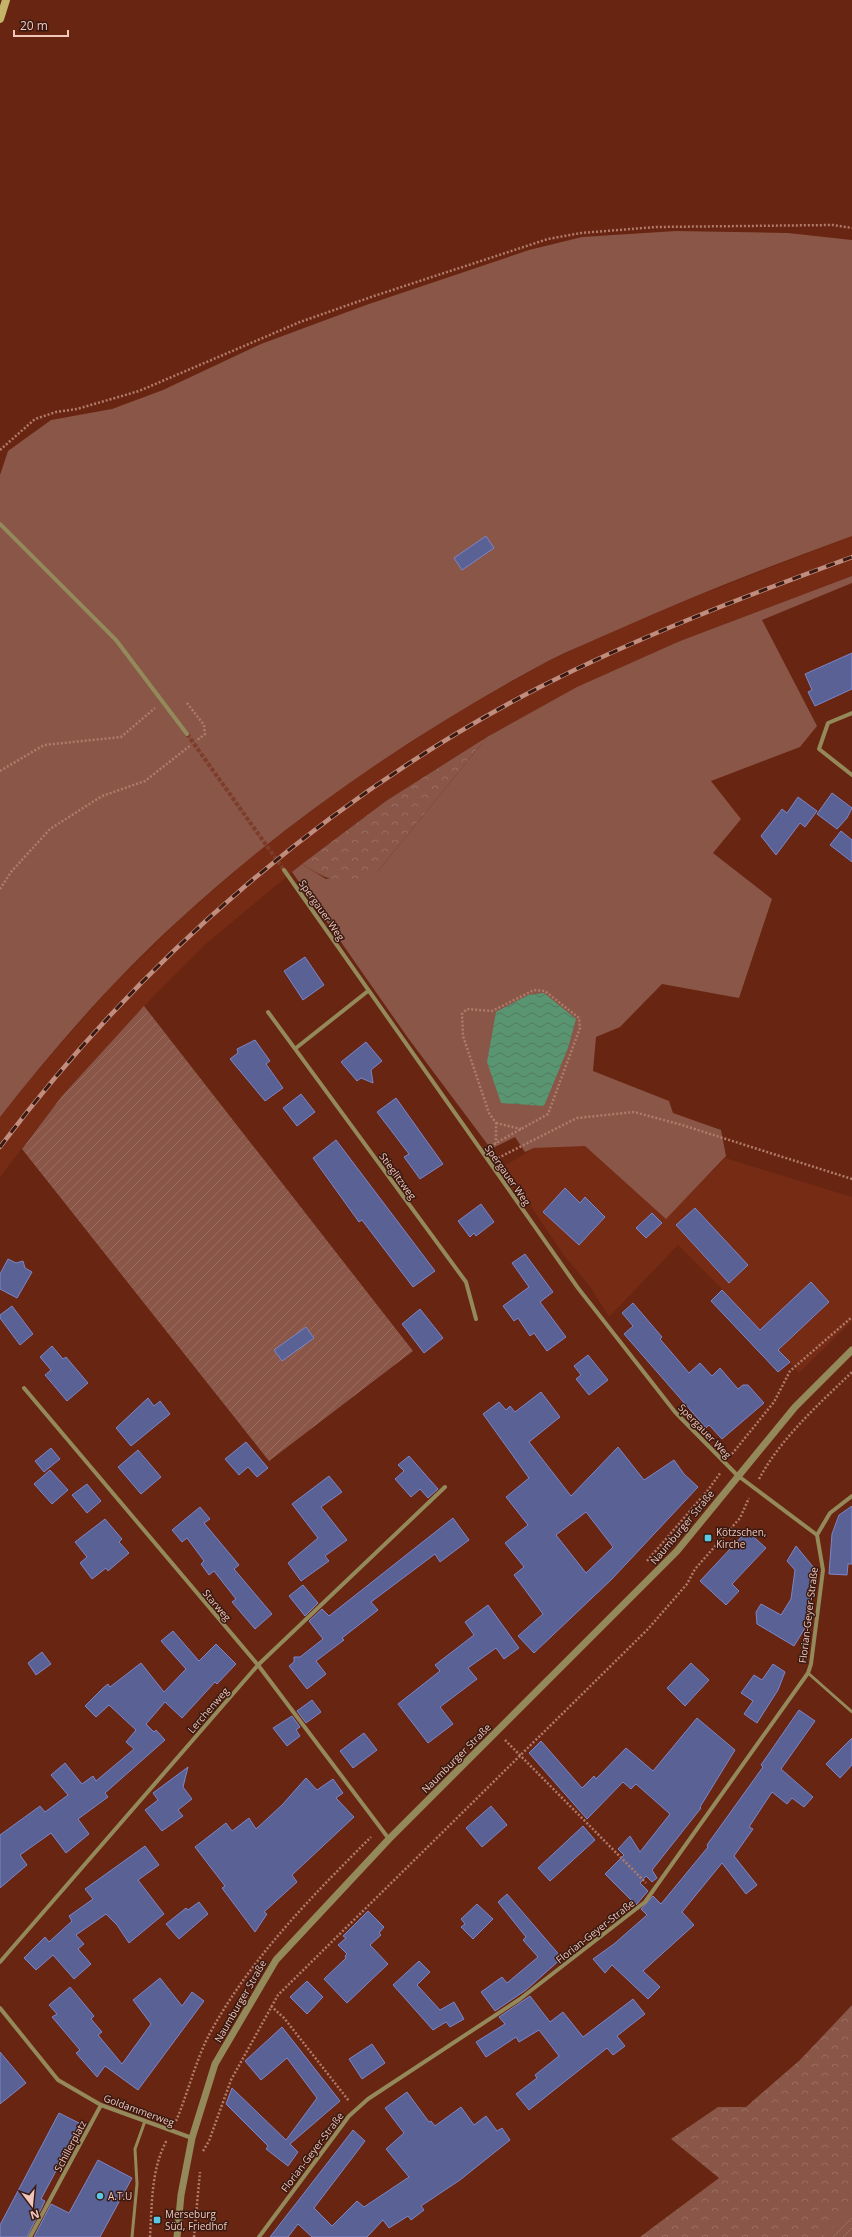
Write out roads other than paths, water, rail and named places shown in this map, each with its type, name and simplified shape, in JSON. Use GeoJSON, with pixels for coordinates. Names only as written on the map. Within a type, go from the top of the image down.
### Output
{"type":"FeatureCollection","features":[{"type":"Feature","properties":{"kind":"main road"},"geometry":{"type":"LineString","coordinates":[[0,19],[6,0]]}},
{"type":"Feature","properties":{"kind":"street"},"geometry":{"type":"LineString","coordinates":[[0,524],[116,640],[187,734]]}},
{"type":"Feature","properties":{"kind":"street"},"geometry":{"type":"LineString","coordinates":[[852,713],[828,723],[819,749],[852,775]]}},
{"type":"Feature","properties":{"kind":"street","name":"Spergauer Weg"},"geometry":{"type":"LineString","coordinates":[[284,870],[578,1288],[675,1412],[737,1475],[817,1535]]}},
{"type":"Feature","properties":{"kind":"street"},"geometry":{"type":"LineString","coordinates":[[296,1048],[368,991]]}},
{"type":"Feature","properties":{"kind":"street","name":"Stieglitzweg"},"geometry":{"type":"LineString","coordinates":[[268,1012],[296,1048],[466,1282],[476,1319]]}},
{"type":"Feature","properties":{"kind":"street","name":"Naumburger Straße"},"geometry":{"type":"LineString","coordinates":[[177,2237],[181,2194],[192,2138],[215,2064],[276,1960],[389,1839],[677,1551],[737,1475],[795,1407],[852,1350]]}},
{"type":"Feature","properties":{"kind":"street","name":"Starweg"},"geometry":{"type":"LineString","coordinates":[[24,1388],[258,1665],[389,1839]]}},
{"type":"Feature","properties":{"kind":"street","name":"Lerchenweg"},"geometry":{"type":"LineString","coordinates":[[0,1962],[258,1665],[445,1487]]}},
{"type":"Feature","properties":{"kind":"street"},"geometry":{"type":"LineString","coordinates":[[817,1535],[830,1513],[852,1496]]}},
{"type":"Feature","properties":{"kind":"street","name":"Florian-Geyer-Straße"},"geometry":{"type":"LineString","coordinates":[[259,2237],[349,2116],[368,2099],[520,1999],[645,1902],[654,1891],[808,1673],[811,1664],[824,1570],[817,1535]]}},
{"type":"Feature","properties":{"kind":"street","name":"Goldammerweg"},"geometry":{"type":"LineString","coordinates":[[0,2008],[58,2080],[101,2105],[192,2138]]}},
{"type":"Feature","properties":{"kind":"street","name":"Schillerplatz"},"geometry":{"type":"LineString","coordinates":[[30,2237],[101,2105]]}},
{"type":"Feature","properties":{"kind":"lane"},"geometry":{"type":"LineString","coordinates":[[808,1673],[852,1712]]}},
{"type":"Feature","properties":{"kind":"lane"},"geometry":{"type":"LineString","coordinates":[[132,2237],[137,2184],[135,2149],[146,2121]]}},
{"type":"Feature","properties":{"kind":"water"},"geometry":{"type":"Polygon","coordinates":[[[544,993],[576,1019],[568,1048],[544,1106],[501,1103],[487,1062],[496,1012],[528,995],[544,993]]]}},
{"type":"Feature","properties":{"kind":"tunnel"},"geometry":{"type":"LineString","coordinates":[[187,734],[284,870]]}},
{"type":"Feature","properties":{"kind":"railway"},"geometry":{"type":"LineString","coordinates":[[0,1147],[55,1077],[115,1011],[178,947],[244,887],[314,831],[387,778],[462,730],[578,668],[694,618],[852,557]]}},
{"type":"Feature","properties":{"kind":"place","name":"Kötzschen, Kirche"},"geometry":{"type":"Point","coordinates":[708,1538]}},
{"type":"Feature","properties":{"kind":"place","name":"A.T.U"},"geometry":{"type":"Point","coordinates":[100,2196]}},
{"type":"Feature","properties":{"kind":"place","name":"Merseburg Süd, Friedhof"},"geometry":{"type":"Point","coordinates":[157,2220]}}]}
